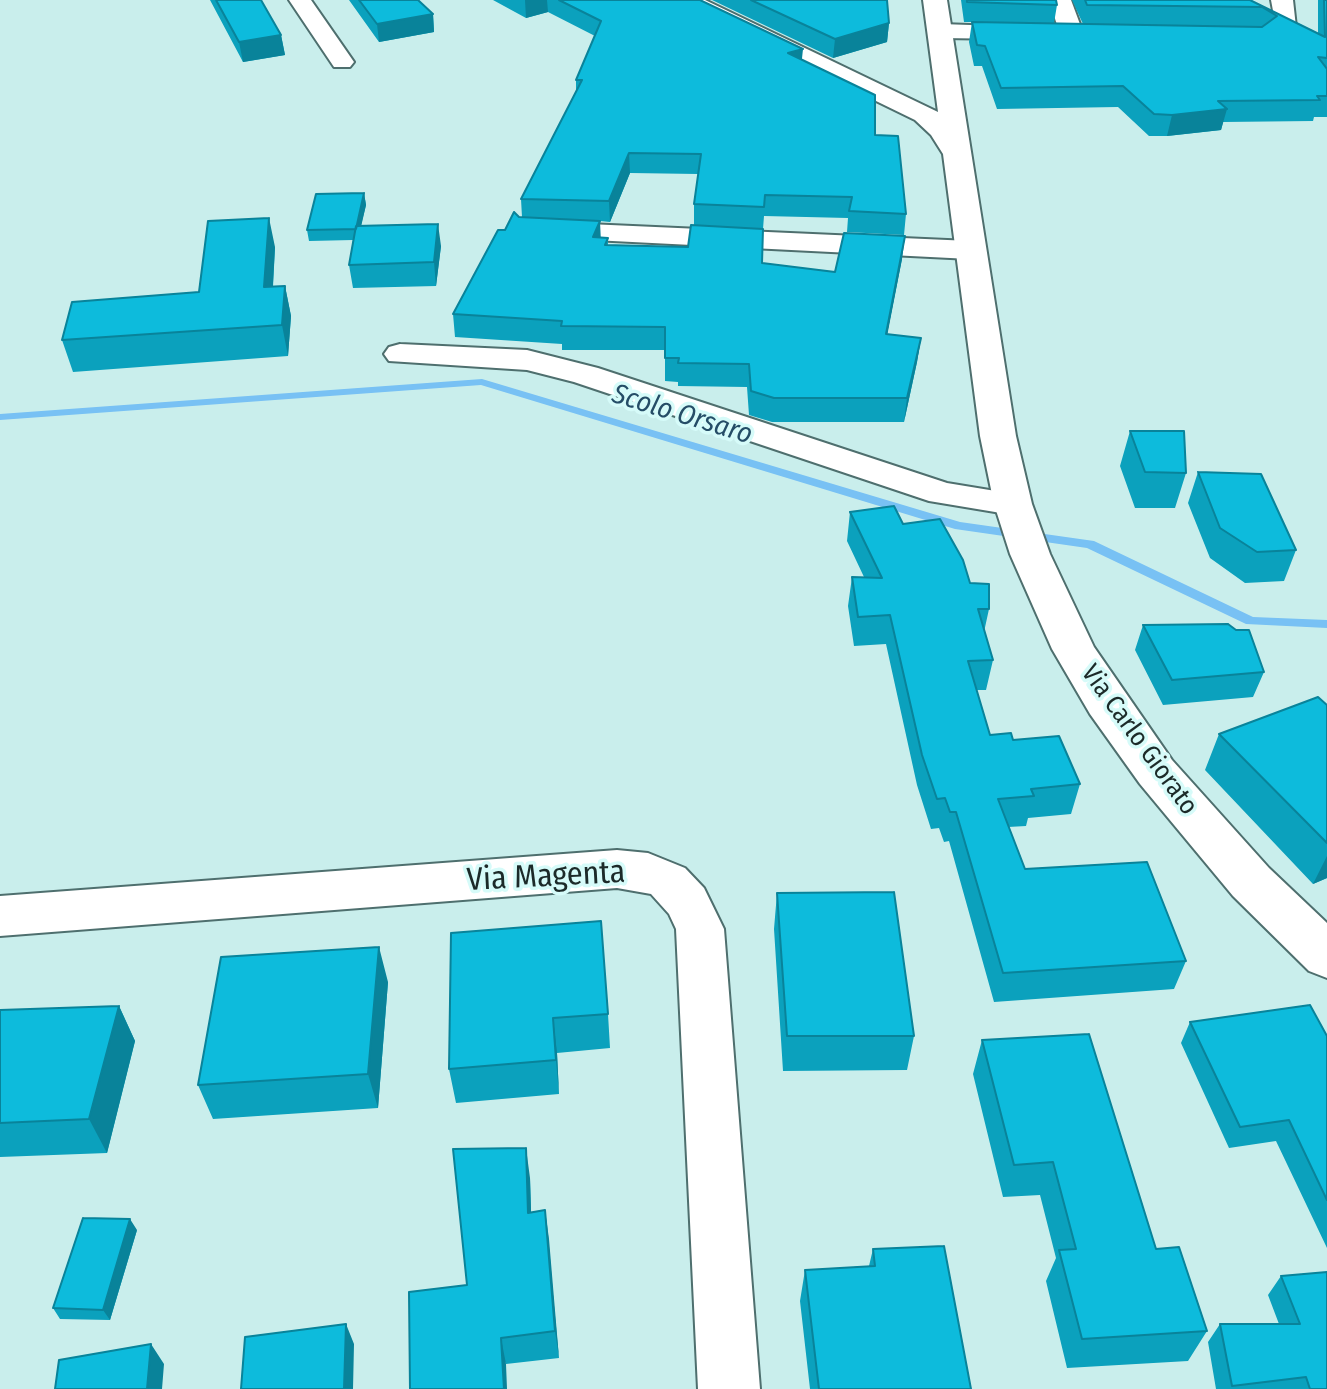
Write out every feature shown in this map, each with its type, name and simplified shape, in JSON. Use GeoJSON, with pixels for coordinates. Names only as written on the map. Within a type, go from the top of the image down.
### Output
{"type":"FeatureCollection","features":[{"type":"Feature","properties":{"kind":"street"},"geometry":{"type":"LineString","coordinates":[[300,0],[342,62]]}},
{"type":"Feature","properties":{"kind":"street","name":"Via Carlo Giorato"},"geometry":{"type":"LineString","coordinates":[[935,0],[950,84],[970,250],[998,436],[1020,525],[1073,649],[1156,772],[1251,882],[1327,956]]}},
{"type":"Feature","properties":{"kind":"street"},"geometry":{"type":"LineString","coordinates":[[1060,0],[1072,35]]}},
{"type":"Feature","properties":{"kind":"street"},"geometry":{"type":"LineString","coordinates":[[1282,0],[1285,27]]}},
{"type":"Feature","properties":{"kind":"street"},"geometry":{"type":"LineString","coordinates":[[695,1],[924,114],[942,130],[957,154]]}},
{"type":"Feature","properties":{"kind":"street"},"geometry":{"type":"LineString","coordinates":[[941,31],[1103,35]]}},
{"type":"Feature","properties":{"kind":"street"},"geometry":{"type":"LineString","coordinates":[[886,94],[922,96],[950,84]]}},
{"type":"Feature","properties":{"kind":"street"},"geometry":{"type":"LineString","coordinates":[[924,114],[943,98],[950,84]]}},
{"type":"Feature","properties":{"kind":"street"},"geometry":{"type":"LineString","coordinates":[[531,230],[970,250]]}},
{"type":"Feature","properties":{"kind":"street"},"geometry":{"type":"LineString","coordinates":[[400,354],[527,360],[651,396],[942,493],[1020,525]]}},
{"type":"Feature","properties":{"kind":"street","name":"Via Magenta"},"geometry":{"type":"LineString","coordinates":[[0,916],[617,869],[648,872],[668,881],[687,902],[700,929],[729,1389]]}},
{"type":"Feature","properties":{"kind":"building"},"geometry":{"type":"Polygon","coordinates":[[[216,0],[261,0],[281,35],[239,42],[216,0]]]}},
{"type":"Feature","properties":{"kind":"building"},"geometry":{"type":"Polygon","coordinates":[[[359,0],[418,0],[433,14],[377,24],[359,0]]]}},
{"type":"Feature","properties":{"kind":"building"},"geometry":{"type":"Polygon","coordinates":[[[559,0],[700,0],[803,49],[788,53],[875,95],[875,135],[898,136],[906,214],[849,211],[852,197],[765,195],[764,207],[694,204],[701,154],[629,153],[609,201],[521,199],[582,80],[576,80],[601,21],[559,0]]]}},
{"type":"Feature","properties":{"kind":"building"},"geometry":{"type":"Polygon","coordinates":[[[751,0],[887,0],[889,23],[835,39],[751,0]]]}},
{"type":"Feature","properties":{"kind":"building"},"geometry":{"type":"Polygon","coordinates":[[[1056,0],[1057,5],[967,2],[1056,0]]]}},
{"type":"Feature","properties":{"kind":"building"},"geometry":{"type":"Polygon","coordinates":[[[1085,0],[1250,0],[1325,37],[1324,0],[1327,0],[1327,58],[1318,57],[1327,69],[1327,96],[1317,96],[1320,100],[1218,101],[1227,109],[1172,115],[1154,114],[1123,86],[1001,88],[985,46],[977,45],[972,22],[1262,27],[1277,16],[1262,7],[1087,5],[1085,0]]]}},
{"type":"Feature","properties":{"kind":"building"},"geometry":{"type":"Polygon","coordinates":[[[364,193],[356,229],[307,230],[316,194],[364,193]]]}},
{"type":"Feature","properties":{"kind":"building"},"geometry":{"type":"Polygon","coordinates":[[[514,212],[519,217],[600,221],[593,237],[608,238],[605,245],[688,247],[691,225],[763,229],[762,263],[835,272],[844,233],[905,236],[886,334],[921,338],[907,398],[774,398],[751,391],[749,364],[678,363],[679,358],[665,358],[665,327],[561,326],[562,321],[453,314],[498,230],[505,230],[514,212]]]}},
{"type":"Feature","properties":{"kind":"building"},"geometry":{"type":"Polygon","coordinates":[[[269,218],[264,287],[285,286],[282,325],[62,340],[72,302],[199,292],[208,221],[269,218]]]}},
{"type":"Feature","properties":{"kind":"building"},"geometry":{"type":"Polygon","coordinates":[[[438,224],[434,262],[349,265],[356,226],[438,224]]]}},
{"type":"Feature","properties":{"kind":"building"},"geometry":{"type":"Polygon","coordinates":[[[1130,431],[1184,431],[1186,473],[1145,472],[1130,431]]]}},
{"type":"Feature","properties":{"kind":"building"},"geometry":{"type":"Polygon","coordinates":[[[1198,472],[1261,474],[1296,550],[1257,552],[1220,528],[1198,472]]]}},
{"type":"Feature","properties":{"kind":"building"},"geometry":{"type":"Polygon","coordinates":[[[894,506],[903,524],[940,519],[963,560],[970,583],[989,584],[989,609],[978,609],[993,660],[968,661],[990,735],[1011,733],[1013,740],[1059,736],[1080,784],[1031,789],[1034,796],[998,799],[1025,869],[1147,862],[1186,961],[1003,973],[956,812],[950,812],[945,798],[937,799],[922,755],[890,615],[858,617],[852,577],[882,578],[850,512],[894,506]]]}},
{"type":"Feature","properties":{"kind":"building"},"geometry":{"type":"Polygon","coordinates":[[[1228,624],[1236,630],[1249,630],[1264,672],[1172,680],[1143,625],[1228,624]]]}},
{"type":"Feature","properties":{"kind":"building"},"geometry":{"type":"Polygon","coordinates":[[[1318,697],[1327,705],[1327,843],[1219,734],[1318,697]]]}},
{"type":"Feature","properties":{"kind":"building"},"geometry":{"type":"Polygon","coordinates":[[[894,892],[914,1036],[787,1036],[777,893],[894,892]]]}},
{"type":"Feature","properties":{"kind":"building"},"geometry":{"type":"Polygon","coordinates":[[[601,921],[608,1014],[553,1018],[556,1060],[449,1069],[451,933],[601,921]]]}},
{"type":"Feature","properties":{"kind":"building"},"geometry":{"type":"Polygon","coordinates":[[[379,947],[368,1074],[198,1085],[221,957],[379,947]]]}},
{"type":"Feature","properties":{"kind":"building"},"geometry":{"type":"Polygon","coordinates":[[[1310,1005],[1327,1036],[1327,1200],[1289,1120],[1240,1127],[1190,1022],[1310,1005]]]}},
{"type":"Feature","properties":{"kind":"building"},"geometry":{"type":"Polygon","coordinates":[[[119,1006],[89,1119],[0,1123],[0,1010],[119,1006]]]}},
{"type":"Feature","properties":{"kind":"building"},"geometry":{"type":"Polygon","coordinates":[[[1089,1034],[1156,1249],[1179,1247],[1207,1331],[1082,1339],[1059,1250],[1076,1249],[1053,1162],[1014,1165],[982,1040],[1089,1034]]]}},
{"type":"Feature","properties":{"kind":"building"},"geometry":{"type":"Polygon","coordinates":[[[526,1148],[528,1213],[545,1210],[555,1331],[501,1338],[504,1389],[410,1389],[409,1292],[467,1285],[453,1149],[526,1148]]]}},
{"type":"Feature","properties":{"kind":"building"},"geometry":{"type":"Polygon","coordinates":[[[83,1218],[130,1219],[103,1310],[53,1308],[83,1218]]]}},
{"type":"Feature","properties":{"kind":"building"},"geometry":{"type":"Polygon","coordinates":[[[944,1246],[971,1389],[819,1389],[805,1270],[875,1266],[873,1249],[944,1246]]]}},
{"type":"Feature","properties":{"kind":"building"},"geometry":{"type":"Polygon","coordinates":[[[1327,1272],[1327,1389],[1310,1389],[1306,1377],[1232,1386],[1220,1324],[1300,1324],[1281,1276],[1327,1272]]]}},
{"type":"Feature","properties":{"kind":"building"},"geometry":{"type":"Polygon","coordinates":[[[346,1324],[344,1389],[241,1389],[245,1337],[346,1324]]]}},
{"type":"Feature","properties":{"kind":"building"},"geometry":{"type":"Polygon","coordinates":[[[151,1344],[147,1389],[55,1389],[59,1360],[151,1344]]]}},
{"type":"Feature","properties":{"kind":"waterway","name":"Scolo Orsaro"},"geometry":{"type":"LineString","coordinates":[[0,417],[482,382],[959,526],[1090,544],[1251,621],[1327,624]]}}]}
